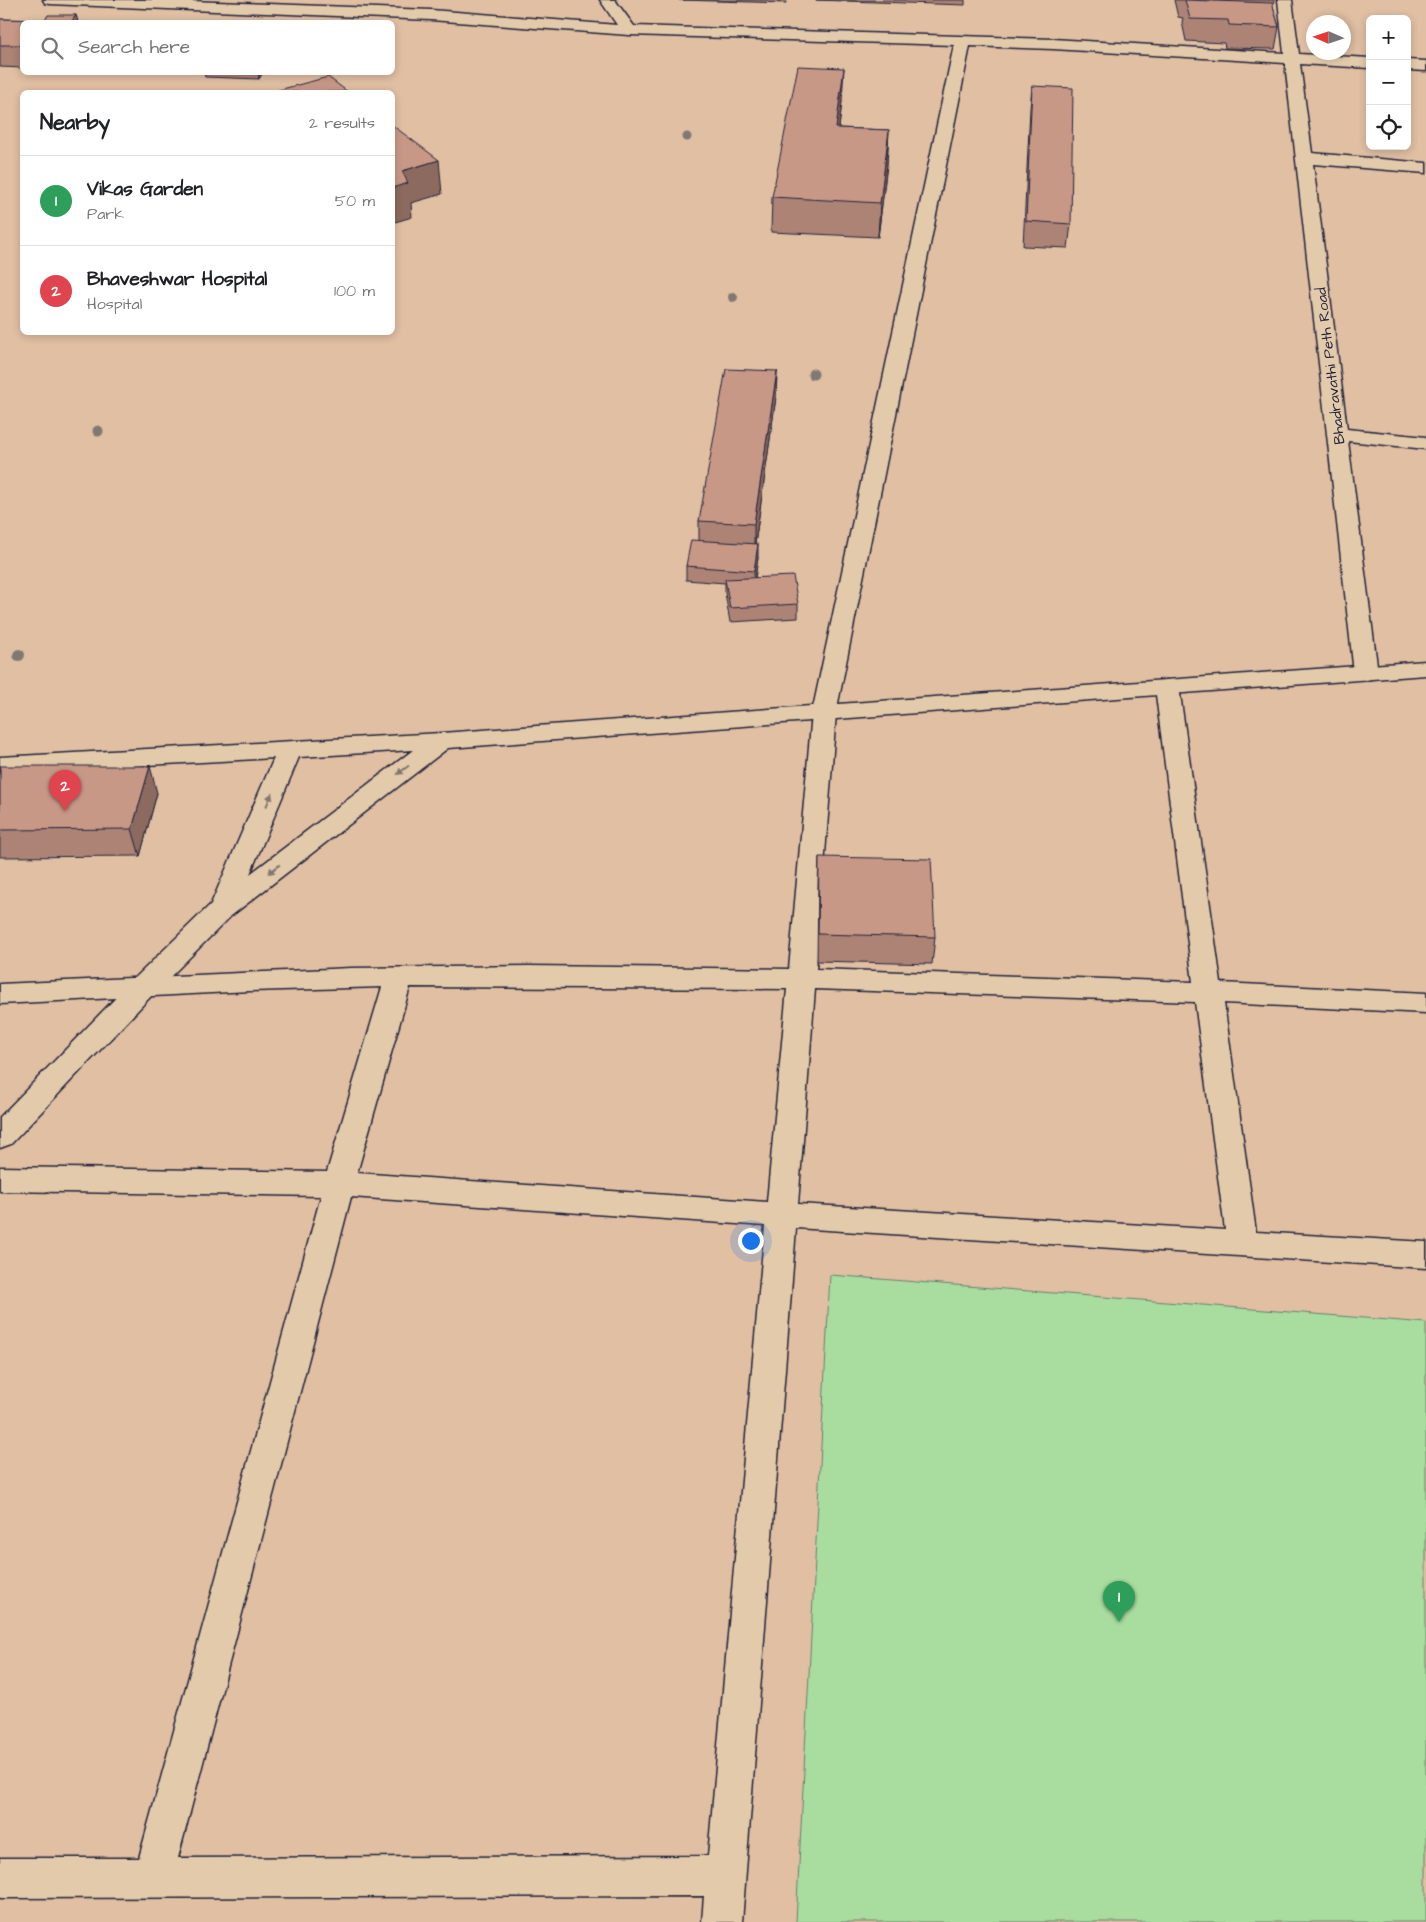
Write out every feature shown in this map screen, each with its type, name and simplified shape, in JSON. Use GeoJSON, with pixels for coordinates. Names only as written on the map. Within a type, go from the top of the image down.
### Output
{"type":"FeatureCollection","features":[{"type":"Feature","properties":{"kind":"street"},"geometry":{"type":"LineString","coordinates":[[50,0],[224,3],[431,15],[629,30],[1053,44],[1366,63]]}},
{"type":"Feature","properties":{"kind":"street"},"geometry":{"type":"LineString","coordinates":[[607,0],[629,30]]}},
{"type":"Feature","properties":{"kind":"street","name":"Bhadravathi Peth Road"},"geometry":{"type":"LineString","coordinates":[[1285,0],[1366,673]]}},
{"type":"Feature","properties":{"kind":"street"},"geometry":{"type":"LineString","coordinates":[[431,15],[466,3]]}},
{"type":"Feature","properties":{"kind":"street"},"geometry":{"type":"LineString","coordinates":[[722,1922],[824,713],[963,41]]}},
{"type":"Feature","properties":{"kind":"street"},"geometry":{"type":"LineString","coordinates":[[1411,65],[1426,66]]}},
{"type":"Feature","properties":{"kind":"street"},"geometry":{"type":"LineString","coordinates":[[1305,158],[1426,168]]}},
{"type":"Feature","properties":{"kind":"street"},"geometry":{"type":"LineString","coordinates":[[1338,434],[1426,443]]}},
{"type":"Feature","properties":{"kind":"street"},"geometry":{"type":"LineString","coordinates":[[0,765],[442,741],[1426,668]]}},
{"type":"Feature","properties":{"kind":"street"},"geometry":{"type":"LineString","coordinates":[[1167,687],[1242,1243]]}},
{"type":"Feature","properties":{"kind":"street"},"geometry":{"type":"LineString","coordinates":[[0,1136],[144,986],[222,909],[442,741]]}},
{"type":"Feature","properties":{"kind":"street"},"geometry":{"type":"LineString","coordinates":[[222,909],[290,749]]}},
{"type":"Feature","properties":{"kind":"street"},"geometry":{"type":"LineString","coordinates":[[0,994],[144,986],[399,977],[802,979],[1208,991],[1426,1003]]}},
{"type":"Feature","properties":{"kind":"street"},"geometry":{"type":"LineString","coordinates":[[153,1879],[339,1184],[399,977]]}},
{"type":"Feature","properties":{"kind":"street"},"geometry":{"type":"LineString","coordinates":[[0,1179],[339,1184],[782,1215],[1426,1255]]}},
{"type":"Feature","properties":{"kind":"street"},"geometry":{"type":"LineString","coordinates":[[0,1878],[725,1876]]}},
{"type":"Feature","properties":{"kind":"green space"},"geometry":{"type":"Polygon","coordinates":[[[830,1275],[1426,1323],[1426,1922],[796,1922],[830,1275]]]}},
{"type":"Feature","properties":{"kind":"building"},"geometry":{"type":"Polygon","coordinates":[[[1185,0],[1272,3],[1279,27],[1229,25],[1228,20],[1190,19],[1185,0]]]}},
{"type":"Feature","properties":{"kind":"building"},"geometry":{"type":"Polygon","coordinates":[[[48,15],[76,15],[72,20],[45,20],[48,15]]]}},
{"type":"Feature","properties":{"kind":"building"},"geometry":{"type":"Polygon","coordinates":[[[0,19],[45,20],[20,20],[20,45],[0,45],[0,19]]]}},
{"type":"Feature","properties":{"kind":"building"},"geometry":{"type":"Polygon","coordinates":[[[798,66],[844,68],[836,128],[889,130],[880,203],[772,197],[798,66]]]}},
{"type":"Feature","properties":{"kind":"building"},"geometry":{"type":"Polygon","coordinates":[[[328,77],[345,90],[279,90],[328,77]]]}},
{"type":"Feature","properties":{"kind":"building"},"geometry":{"type":"Polygon","coordinates":[[[1032,86],[1073,88],[1071,224],[1026,221],[1032,86]]]}},
{"type":"Feature","properties":{"kind":"building"},"geometry":{"type":"Polygon","coordinates":[[[395,127],[439,160],[402,171],[408,183],[395,187],[395,127]]]}},
{"type":"Feature","properties":{"kind":"building"},"geometry":{"type":"Polygon","coordinates":[[[726,369],[777,371],[754,524],[699,521],[726,369]]]}},
{"type":"Feature","properties":{"kind":"building"},"geometry":{"type":"Polygon","coordinates":[[[691,540],[758,544],[754,571],[686,566],[691,540]]]}},
{"type":"Feature","properties":{"kind":"building"},"geometry":{"type":"Polygon","coordinates":[[[793,576],[798,604],[730,608],[725,579],[793,576]]]}},
{"type":"Feature","properties":{"kind":"building"},"geometry":{"type":"Polygon","coordinates":[[[0,766],[150,766],[132,829],[0,830],[0,766]]]}},
{"type":"Feature","properties":{"kind":"building"},"geometry":{"type":"Polygon","coordinates":[[[819,857],[931,859],[935,937],[818,934],[819,857]]]}},
{"type":"Feature","properties":{"kind":"place","name":"Bhaveshwar Hospital"},"geometry":{"type":"Point","coordinates":[65,811]}},
{"type":"Feature","properties":{"kind":"place","name":"Vikas Garden"},"geometry":{"type":"Point","coordinates":[1119,1622]}}]}
